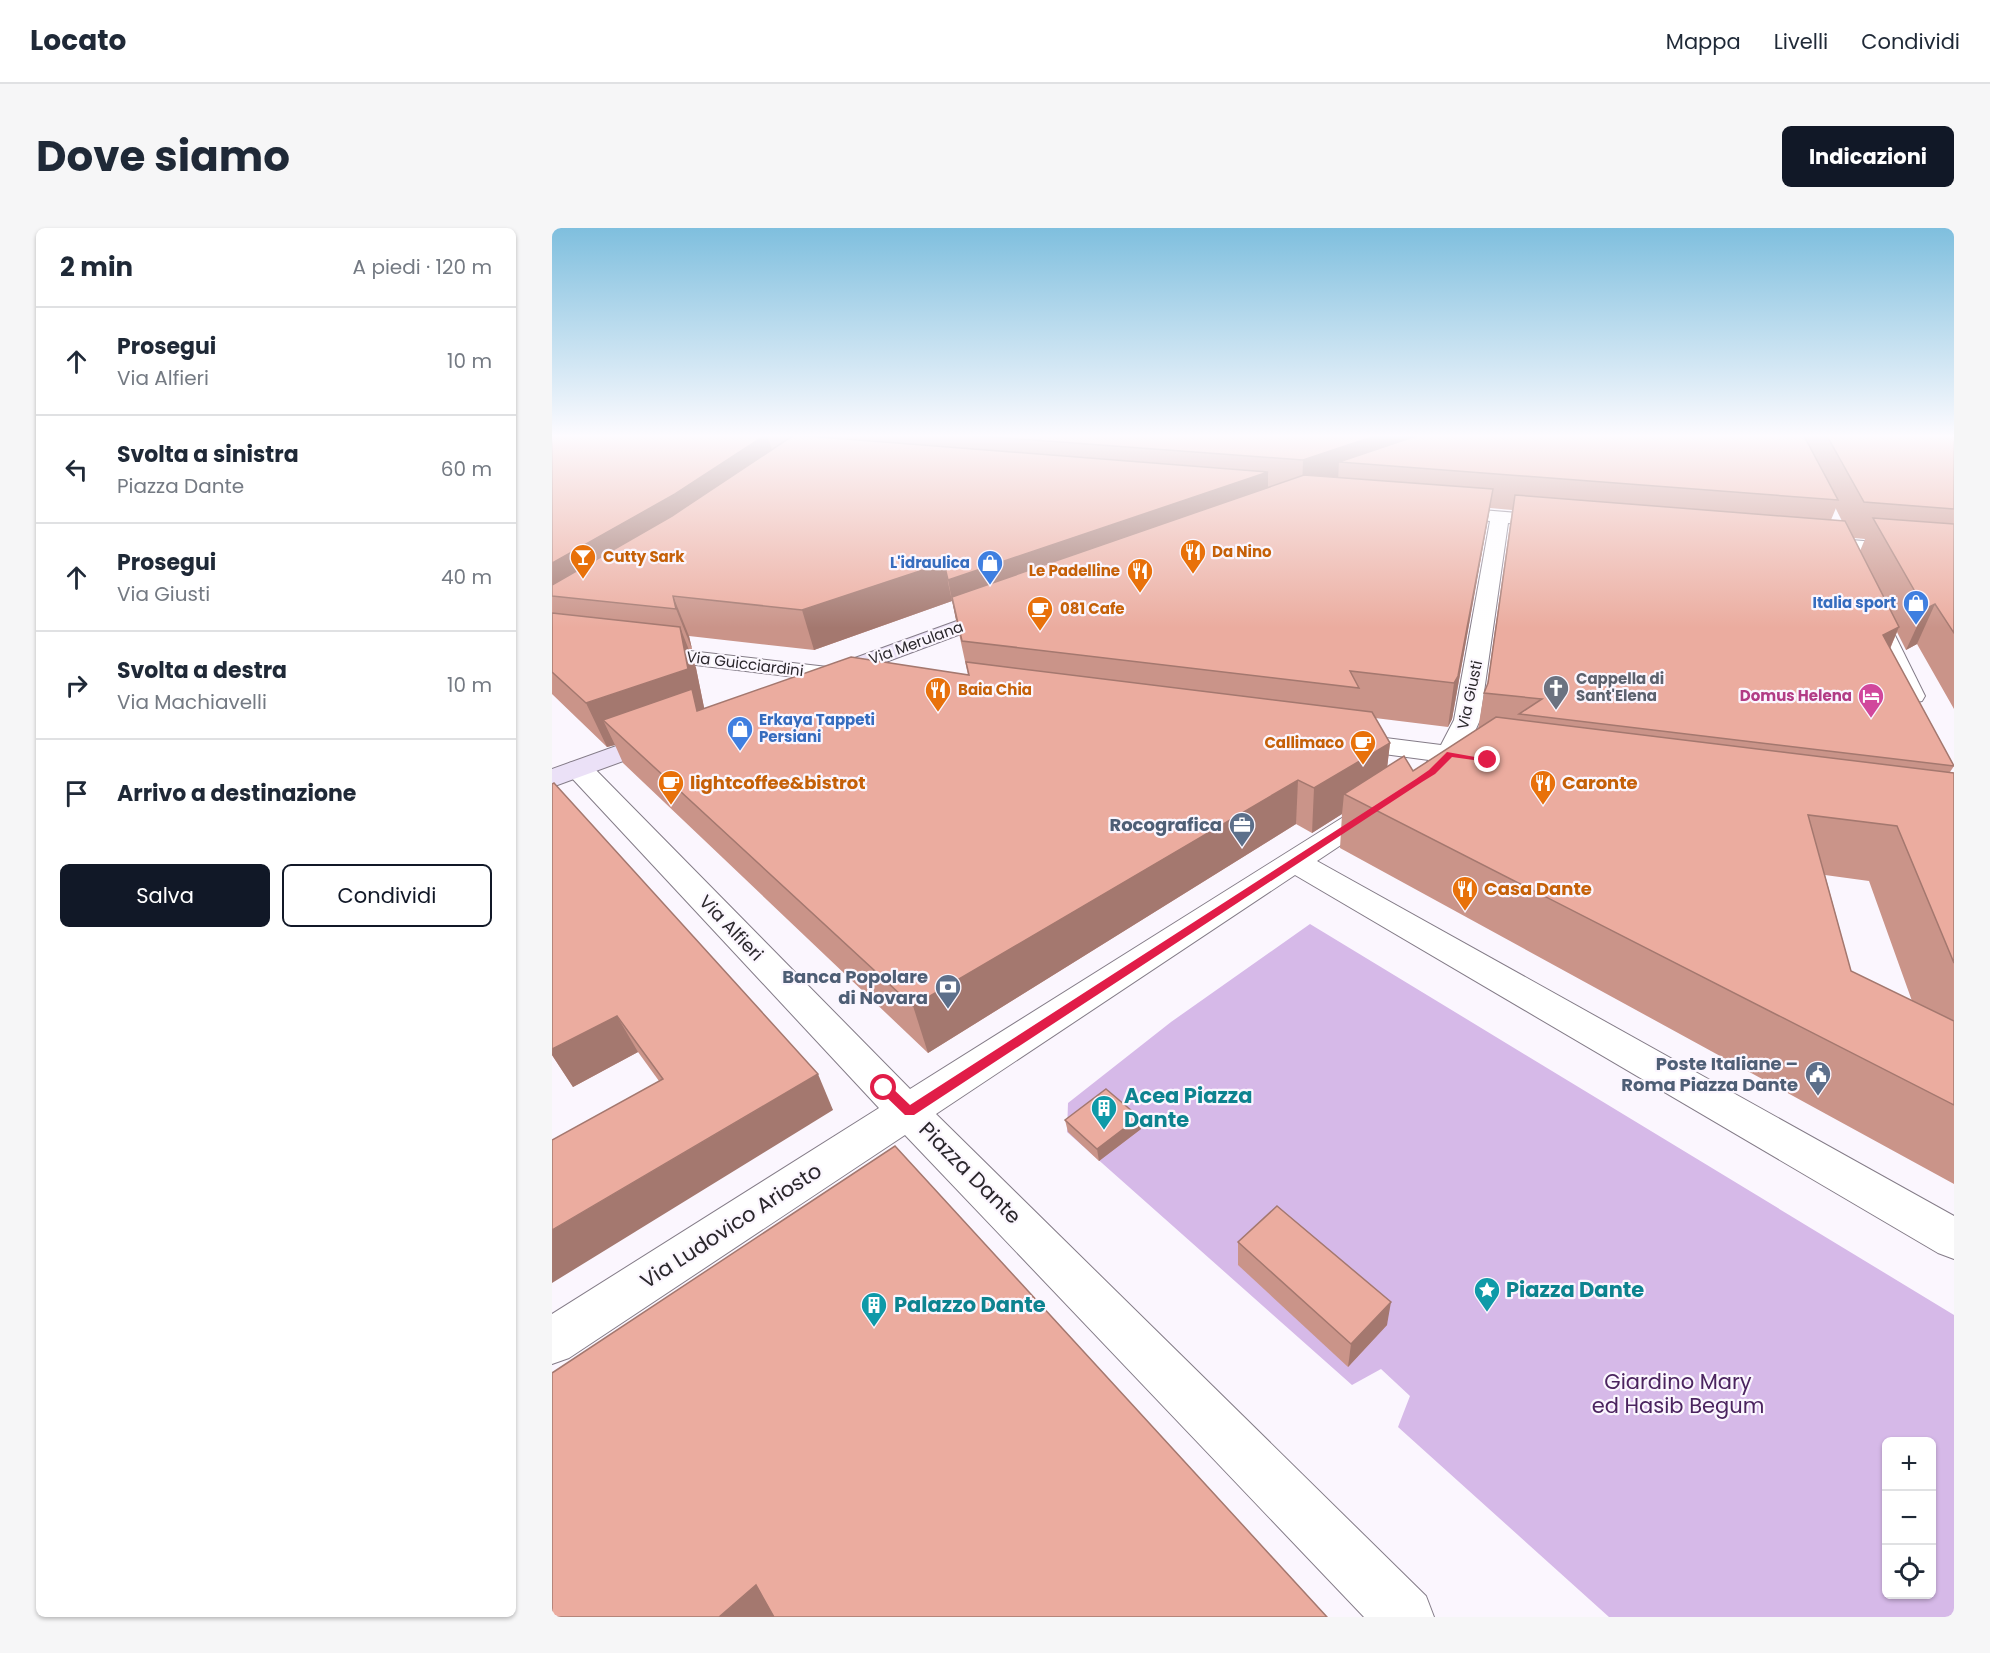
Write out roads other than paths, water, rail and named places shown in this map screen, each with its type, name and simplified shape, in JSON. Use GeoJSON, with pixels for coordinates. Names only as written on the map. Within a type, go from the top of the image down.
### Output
{"type":"FeatureCollection","features":[{"type":"Feature","properties":{"kind":"main road","name":"Via Merulana"},"geometry":{"type":"LineString","coordinates":[[790,690],[1024,603]]}},
{"type":"Feature","properties":{"kind":"main road"},"geometry":{"type":"LineString","coordinates":[[565,774],[680,731]]}},
{"type":"Feature","properties":{"kind":"street"},"geometry":{"type":"LineString","coordinates":[[1431,510],[1571,522]]}},
{"type":"Feature","properties":{"kind":"street","name":"Via Giusti"},"geometry":{"type":"LineString","coordinates":[[1295,862],[1432,772],[1450,754],[1462,734],[1470,706],[1500,516]]}},
{"type":"Feature","properties":{"kind":"street"},"geometry":{"type":"LineString","coordinates":[[1829,523],[1850,566]]}},
{"type":"Feature","properties":{"kind":"street"},"geometry":{"type":"LineString","coordinates":[[1795,541],[1954,554]]}},
{"type":"Feature","properties":{"kind":"street"},"geometry":{"type":"LineString","coordinates":[[1860,588],[1923,715]]}},
{"type":"Feature","properties":{"kind":"street","name":"Via Guicciardini"},"geometry":{"type":"LineString","coordinates":[[629,651],[878,680]]}},
{"type":"Feature","properties":{"kind":"street"},"geometry":{"type":"LineString","coordinates":[[1327,739],[1511,763]]}},
{"type":"Feature","properties":{"kind":"street","name":"Via Alfieri"},"geometry":{"type":"LineString","coordinates":[[565,774],[909,1112]]}},
{"type":"Feature","properties":{"kind":"street"},"geometry":{"type":"LineString","coordinates":[[1295,862],[1954,1239]]}},
{"type":"Feature","properties":{"kind":"street","name":"Piazza Dante"},"geometry":{"type":"LineString","coordinates":[[1295,862],[909,1112],[1405,1617]]}},
{"type":"Feature","properties":{"kind":"street","name":"Via Ludovico Ariosto"},"geometry":{"type":"LineString","coordinates":[[552,1341],[909,1112]]}},
{"type":"Feature","properties":{"kind":"place","name":"Da Nino"},"geometry":{"type":"Point","coordinates":[1193,575]}},
{"type":"Feature","properties":{"kind":"place","name":"Cutty Sark"},"geometry":{"type":"Point","coordinates":[583,580]}},
{"type":"Feature","properties":{"kind":"place","name":"L'idraulica"},"geometry":{"type":"Point","coordinates":[990,586]}},
{"type":"Feature","properties":{"kind":"place","name":"Le Padelline"},"geometry":{"type":"Point","coordinates":[1140,594]}},
{"type":"Feature","properties":{"kind":"place","name":"Italia sport"},"geometry":{"type":"Point","coordinates":[1916,626]}},
{"type":"Feature","properties":{"kind":"place","name":"081 Cafe"},"geometry":{"type":"Point","coordinates":[1040,632]}},
{"type":"Feature","properties":{"kind":"place","name":"Cappella di Sant'Elena"},"geometry":{"type":"Point","coordinates":[1556,711]}},
{"type":"Feature","properties":{"kind":"place","name":"Baia Chia"},"geometry":{"type":"Point","coordinates":[938,713]}},
{"type":"Feature","properties":{"kind":"place","name":"Domus Helena"},"geometry":{"type":"Point","coordinates":[1871,719]}},
{"type":"Feature","properties":{"kind":"place","name":"Erkaya Tappeti Persiani"},"geometry":{"type":"Point","coordinates":[740,752]}},
{"type":"Feature","properties":{"kind":"place","name":"Callimaco"},"geometry":{"type":"Point","coordinates":[1363,766]}},
{"type":"Feature","properties":{"kind":"place","name":"lightcoffee&bistrot"},"geometry":{"type":"Point","coordinates":[671,806]}},
{"type":"Feature","properties":{"kind":"place","name":"Caronte"},"geometry":{"type":"Point","coordinates":[1543,806]}},
{"type":"Feature","properties":{"kind":"place","name":"Rocografica"},"geometry":{"type":"Point","coordinates":[1242,848]}},
{"type":"Feature","properties":{"kind":"place","name":"Casa Dante"},"geometry":{"type":"Point","coordinates":[1465,912]}},
{"type":"Feature","properties":{"kind":"place","name":"Banca Popolare di Novara"},"geometry":{"type":"Point","coordinates":[948,1010]}},
{"type":"Feature","properties":{"kind":"place","name":"Poste Italiane – Roma Piazza Dante"},"geometry":{"type":"Point","coordinates":[1818,1097]}},
{"type":"Feature","properties":{"kind":"place","name":"Acea Piazza Dante"},"geometry":{"type":"Point","coordinates":[1104,1131]}},
{"type":"Feature","properties":{"kind":"place","name":"Piazza Dante"},"geometry":{"type":"Point","coordinates":[1487,1313]}},
{"type":"Feature","properties":{"kind":"place","name":"Palazzo Dante"},"geometry":{"type":"Point","coordinates":[874,1328]}},
{"type":"Feature","properties":{"kind":"park label","name":"Giardino Mary ed Hasib Begum"},"geometry":{"type":"Point","coordinates":[1678,1394]}}]}
